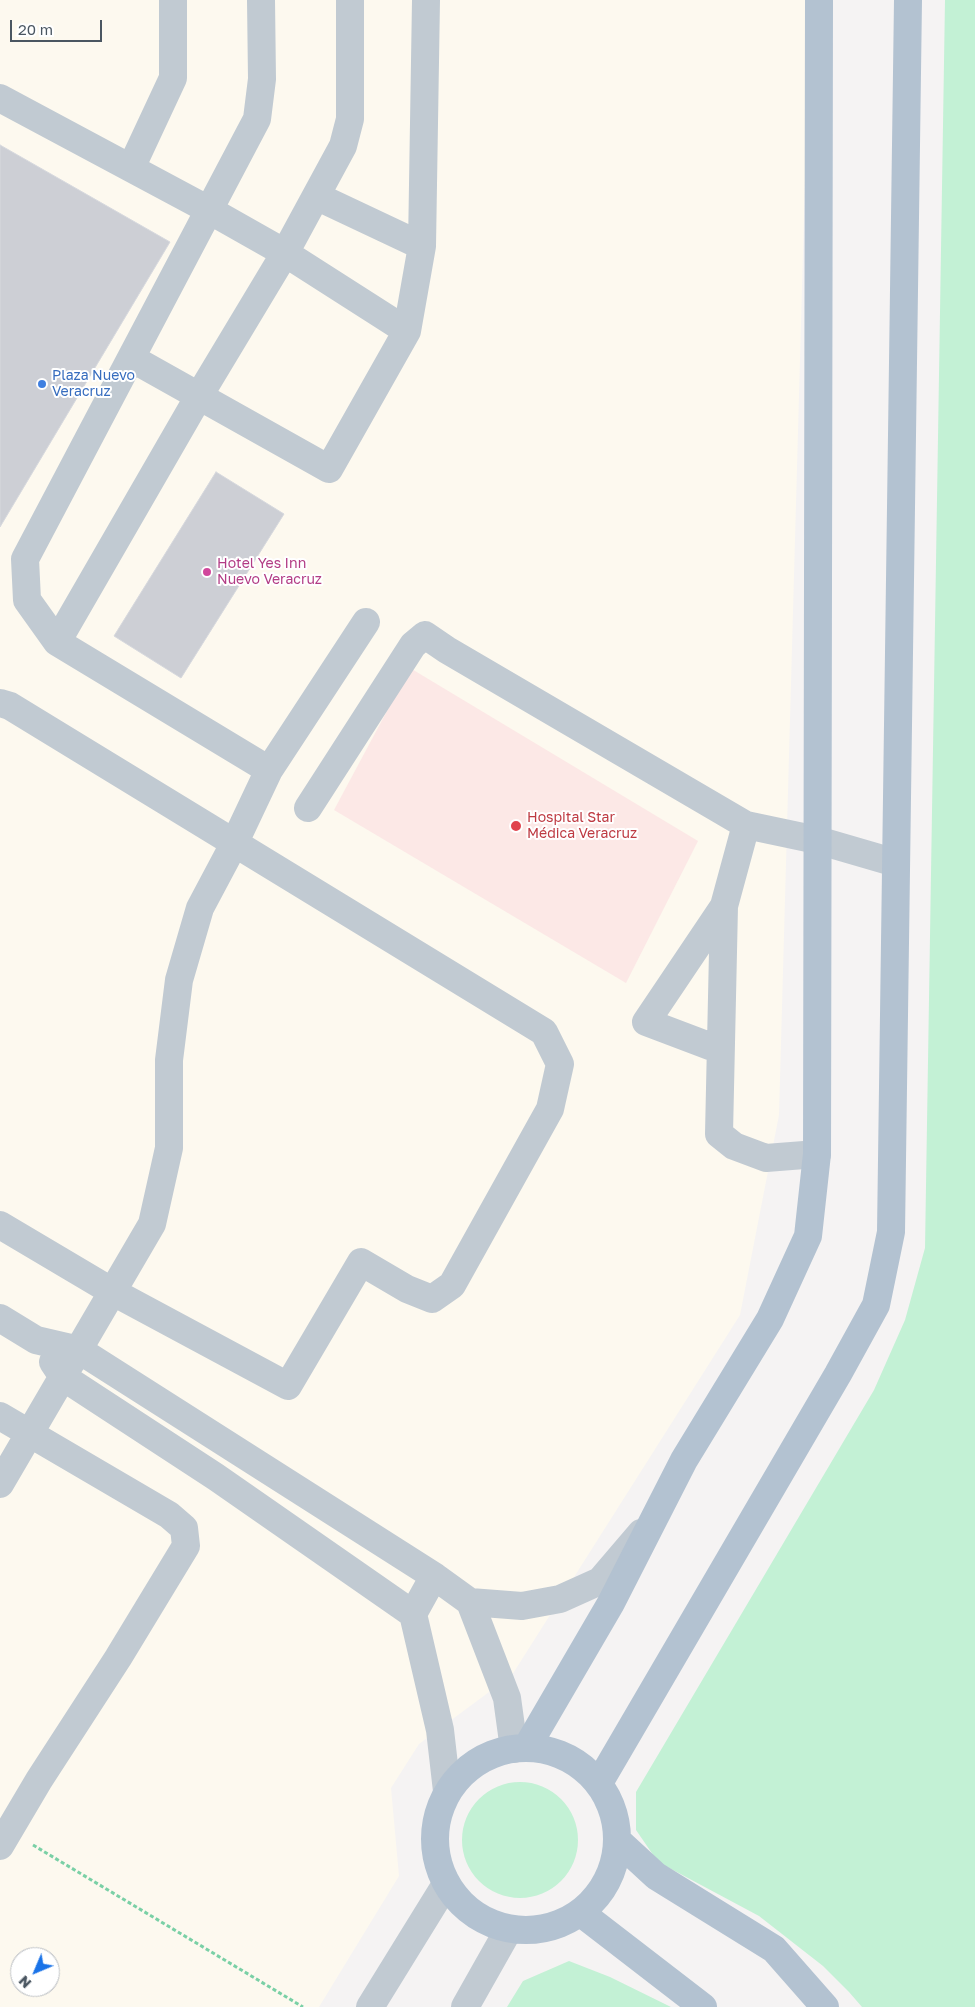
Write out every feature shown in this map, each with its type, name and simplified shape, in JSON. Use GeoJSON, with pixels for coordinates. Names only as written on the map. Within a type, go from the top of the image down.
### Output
{"type":"FeatureCollection","features":[{"type":"Feature","properties":{"kind":"main road"},"geometry":{"type":"LineString","coordinates":[[520,1748],[610,1603],[684,1460],[770,1319],[808,1236],[817,1154],[819,0]]}},
{"type":"Feature","properties":{"kind":"main road"},"geometry":{"type":"LineString","coordinates":[[599,1783],[828,1391],[876,1305],[891,1232],[908,0]]}},
{"type":"Feature","properties":{"kind":"main road"},"geometry":{"type":"LineString","coordinates":[[520,1748],[554,1751],[579,1763],[599,1783],[613,1810],[618,1841],[613,1868],[600,1893],[581,1912],[559,1924],[534,1930],[509,1929],[485,1920],[463,1905],[446,1884],[437,1861],[434,1838],[438,1814],[447,1791],[468,1767],[496,1752],[520,1748]]}},
{"type":"Feature","properties":{"kind":"main road"},"geometry":{"type":"LineString","coordinates":[[618,1841],[656,1876],[774,1948],[824,2007]]}},
{"type":"Feature","properties":{"kind":"main road"},"geometry":{"type":"LineString","coordinates":[[581,1912],[703,2007]]}},
{"type":"Feature","properties":{"kind":"street"},"geometry":{"type":"LineString","coordinates":[[131,168],[174,78],[173,0]]}},
{"type":"Feature","properties":{"kind":"street"},"geometry":{"type":"LineString","coordinates":[[261,0],[262,79],[257,119],[25,559],[27,600],[57,642],[269,770]]}},
{"type":"Feature","properties":{"kind":"street"},"geometry":{"type":"LineString","coordinates":[[57,642],[199,396],[285,253],[343,146],[350,119],[350,0]]}},
{"type":"Feature","properties":{"kind":"street"},"geometry":{"type":"LineString","coordinates":[[131,358],[329,469],[407,331],[422,246],[426,0]]}},
{"type":"Feature","properties":{"kind":"street"},"geometry":{"type":"LineString","coordinates":[[0,98],[285,253],[407,331]]}},
{"type":"Feature","properties":{"kind":"street"},"geometry":{"type":"LineString","coordinates":[[316,196],[422,246]]}},
{"type":"Feature","properties":{"kind":"street"},"geometry":{"type":"LineString","coordinates":[[0,1484],[152,1224],[169,1148],[169,1060],[179,980],[200,908],[234,844],[269,770],[366,622]]}},
{"type":"Feature","properties":{"kind":"street"},"geometry":{"type":"LineString","coordinates":[[308,808],[413,645],[425,635],[746,825],[817,840],[896,863]]}},
{"type":"Feature","properties":{"kind":"street"},"geometry":{"type":"LineString","coordinates":[[0,704],[10,706],[544,1032],[560,1064],[550,1109],[452,1285],[432,1299],[407,1289],[361,1262],[288,1386],[113,1292],[0,1225]]}},
{"type":"Feature","properties":{"kind":"street"},"geometry":{"type":"LineString","coordinates":[[746,825],[724,906],[718,1134],[734,1146],[766,1158],[817,1154]]}},
{"type":"Feature","properties":{"kind":"street"},"geometry":{"type":"LineString","coordinates":[[720,1050],[646,1022],[724,906]]}},
{"type":"Feature","properties":{"kind":"street"},"geometry":{"type":"LineString","coordinates":[[0,1318],[36,1340],[79,1350],[434,1576],[470,1602],[522,1606],[560,1599],[600,1581],[656,1514]]}},
{"type":"Feature","properties":{"kind":"street"},"geometry":{"type":"LineString","coordinates":[[36,1340],[63,1377],[216,1476],[413,1614],[440,1730],[447,1791]]}},
{"type":"Feature","properties":{"kind":"street"},"geometry":{"type":"LineString","coordinates":[[0,1416],[169,1515],[184,1528],[186,1546],[4,1838]]}},
{"type":"Feature","properties":{"kind":"street"},"geometry":{"type":"LineString","coordinates":[[413,1614],[434,1576]]}},
{"type":"Feature","properties":{"kind":"street"},"geometry":{"type":"LineString","coordinates":[[470,1602],[507,1698],[520,1748]]}},
{"type":"Feature","properties":{"kind":"street"},"geometry":{"type":"LineString","coordinates":[[370,2007],[446,1884]]}},
{"type":"Feature","properties":{"kind":"street"},"geometry":{"type":"LineString","coordinates":[[465,2007],[509,1929]]}},
{"type":"Feature","properties":{"kind":"path"},"geometry":{"type":"LineString","coordinates":[[4,1838],[303,2007]]}},
{"type":"Feature","properties":{"kind":"shaded area"},"geometry":{"type":"Polygon","coordinates":[[[0,0],[810,0],[779,1115],[740,1315],[512,1675],[419,1744],[391,1788],[399,1876],[319,2007],[0,2007],[0,0]]]}},
{"type":"Feature","properties":{"kind":"shaded area","name":"Hospital Star Médica Veracruz"},"geometry":{"type":"Polygon","coordinates":[[[410,668],[698,841],[626,983],[334,810],[410,668]]]}},
{"type":"Feature","properties":{"kind":"green space"},"geometry":{"type":"Polygon","coordinates":[[[945,0],[975,0],[975,2007],[862,2007],[823,1966],[759,1916],[658,1862],[636,1830],[636,1792],[874,1390],[905,1320],[925,1248],[945,0]]]}},
{"type":"Feature","properties":{"kind":"green space"},"geometry":{"type":"Polygon","coordinates":[[[520,1782],[542,1786],[561,1799],[574,1818],[578,1840],[574,1862],[561,1881],[542,1894],[520,1898],[498,1894],[479,1881],[466,1862],[462,1840],[466,1818],[479,1799],[498,1786],[520,1782]]]}},
{"type":"Feature","properties":{"kind":"green space"},"geometry":{"type":"Polygon","coordinates":[[[569,1961],[610,1977],[671,2007],[507,2007],[523,1981],[569,1961]]]}},
{"type":"Feature","properties":{"kind":"building","name":"Plaza Nuevo Veracruz"},"geometry":{"type":"Polygon","coordinates":[[[0,145],[170,242],[0,527],[0,145]]]}},
{"type":"Feature","properties":{"kind":"building"},"geometry":{"type":"Polygon","coordinates":[[[216,472],[284,514],[181,678],[114,636],[216,472]]]}},
{"type":"Feature","properties":{"kind":"place","name":"Plaza Nuevo Veracruz"},"geometry":{"type":"Point","coordinates":[42,384]}},
{"type":"Feature","properties":{"kind":"place","name":"Hotel Yes Inn Nuevo Veracruz"},"geometry":{"type":"Point","coordinates":[207,572]}},
{"type":"Feature","properties":{"kind":"place","name":"Hospital Star Médica Veracruz"},"geometry":{"type":"Point","coordinates":[516,826]}}]}
